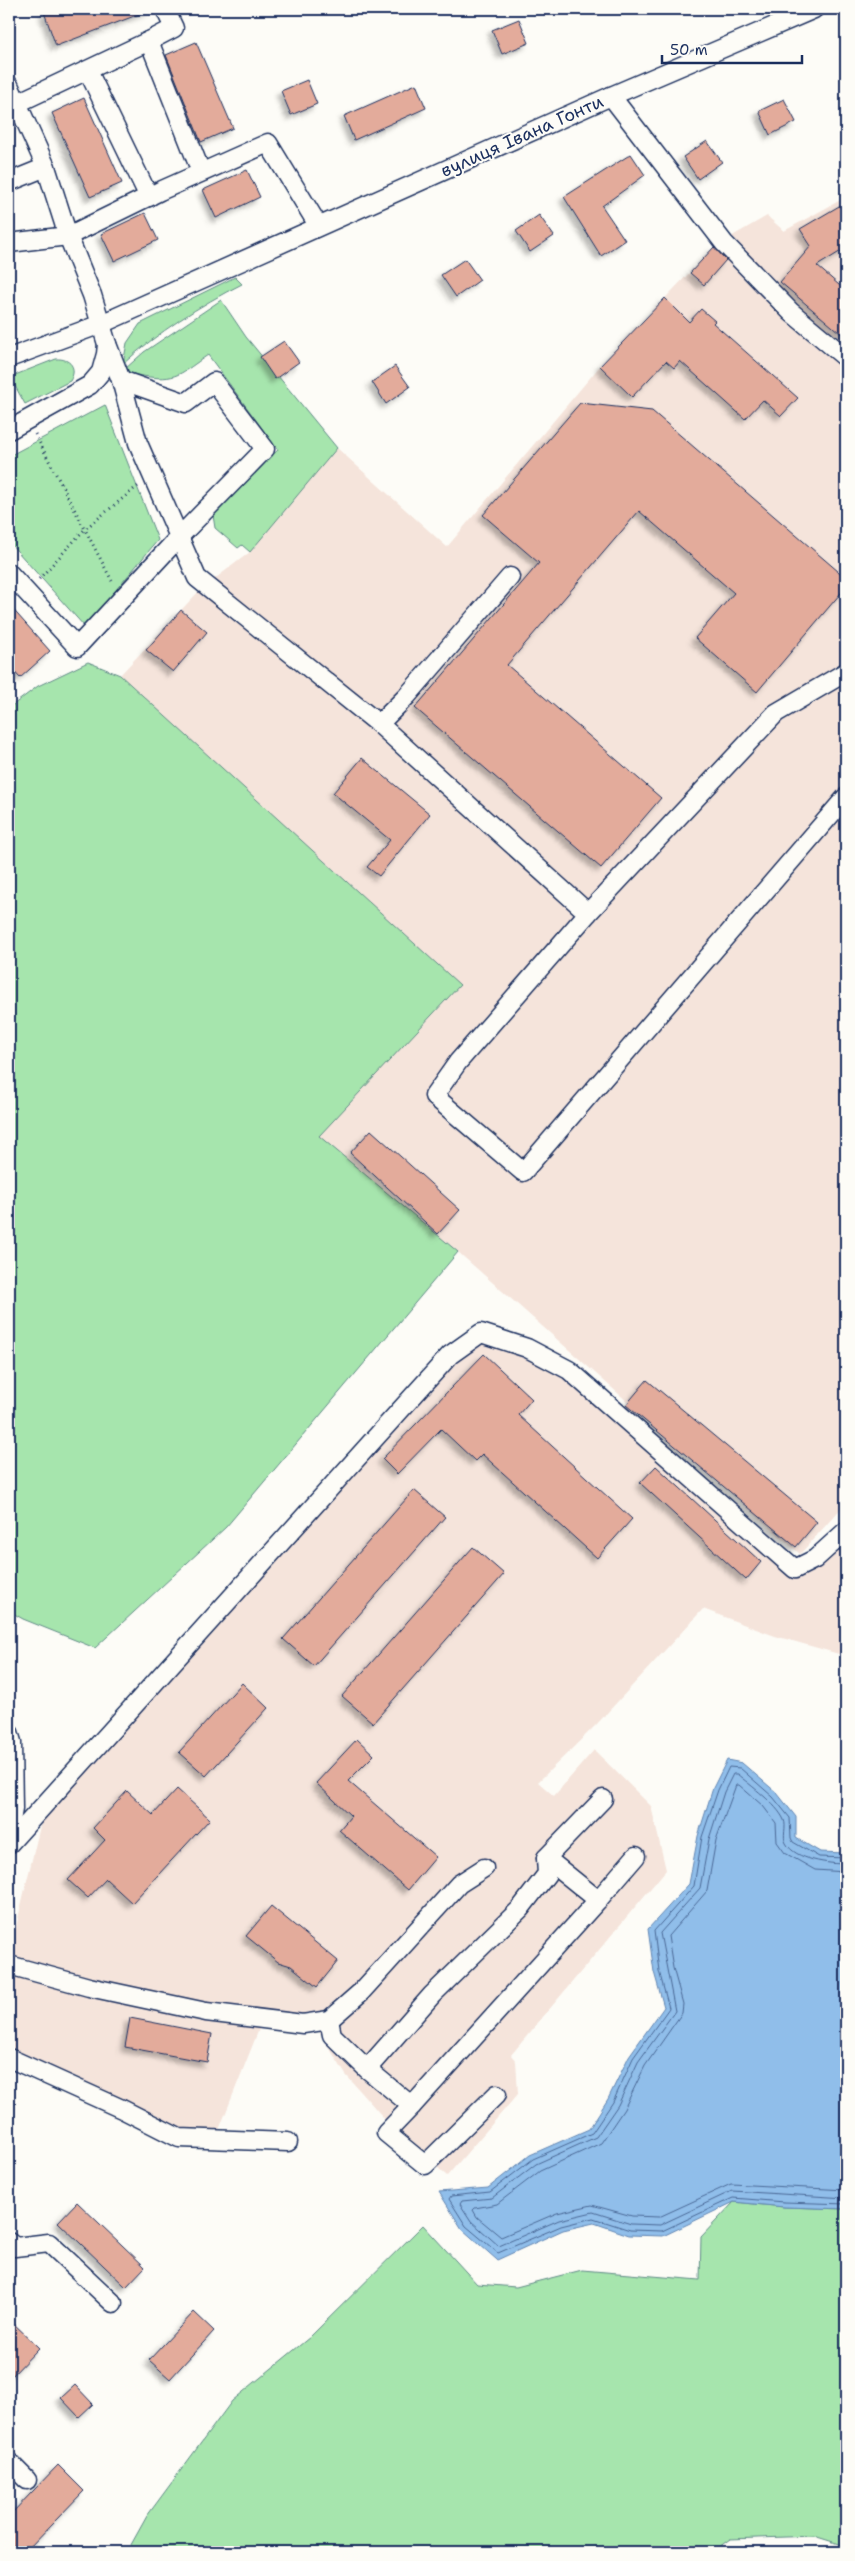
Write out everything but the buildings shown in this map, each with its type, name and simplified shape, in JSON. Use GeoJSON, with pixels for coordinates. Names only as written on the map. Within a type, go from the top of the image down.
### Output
{"type":"FeatureCollection","features":[{"type":"Feature","properties":{"kind":"street"},"geometry":{"type":"LineString","coordinates":[[14,106],[174,28],[165,9]]}},
{"type":"Feature","properties":{"kind":"street","name":"вулиця Івана Гонти"},"geometry":{"type":"LineString","coordinates":[[9,358],[101,324],[318,225],[814,9]]}},
{"type":"Feature","properties":{"kind":"street"},"geometry":{"type":"LineString","coordinates":[[149,41],[201,172]]}},
{"type":"Feature","properties":{"kind":"street"},"geometry":{"type":"LineString","coordinates":[[88,71],[149,196]]}},
{"type":"Feature","properties":{"kind":"street"},"geometry":{"type":"LineString","coordinates":[[9,85],[14,106],[46,167],[68,236],[92,295],[107,344],[121,380],[138,443],[197,578],[379,724],[588,913]]}},
{"type":"Feature","properties":{"kind":"street"},"geometry":{"type":"LineString","coordinates":[[611,96],[724,243],[790,312],[846,358]]}},
{"type":"Feature","properties":{"kind":"street"},"geometry":{"type":"LineString","coordinates":[[9,242],[68,236],[149,196],[268,143],[318,225]]}},
{"type":"Feature","properties":{"kind":"street"},"geometry":{"type":"LineString","coordinates":[[9,182],[46,167]]}},
{"type":"Feature","properties":{"kind":"street"},"geometry":{"type":"LineString","coordinates":[[9,430],[90,386],[101,372],[107,344]]}},
{"type":"Feature","properties":{"kind":"street"},"geometry":{"type":"LineString","coordinates":[[9,573],[77,646],[265,449],[214,382],[186,403],[121,380]]}},
{"type":"Feature","properties":{"kind":"street"},"geometry":{"type":"LineString","coordinates":[[379,724],[407,696],[510,576]]}},
{"type":"Feature","properties":{"kind":"street"},"geometry":{"type":"LineString","coordinates":[[846,672],[776,713],[588,913],[458,1062],[434,1096],[523,1172],[846,797]]}},
{"type":"Feature","properties":{"kind":"street"},"geometry":{"type":"LineString","coordinates":[[9,1844],[450,1355],[480,1333],[527,1348],[569,1370],[795,1569],[816,1559],[846,1531]]}},
{"type":"Feature","properties":{"kind":"street"},"geometry":{"type":"LineString","coordinates":[[9,1732],[12,1742],[13,1809],[9,1833]]}},
{"type":"Feature","properties":{"kind":"street"},"geometry":{"type":"LineString","coordinates":[[367,2070],[432,1995],[520,1909],[547,1874],[546,1858],[603,1799]]}},
{"type":"Feature","properties":{"kind":"street"},"geometry":{"type":"LineString","coordinates":[[497,2094],[425,2165],[386,2133],[636,1856]]}},
{"type":"Feature","properties":{"kind":"street"},"geometry":{"type":"LineString","coordinates":[[546,1858],[598,1900]]}},
{"type":"Feature","properties":{"kind":"street"},"geometry":{"type":"LineString","coordinates":[[9,1965],[89,1987],[206,2012],[303,2024],[329,2020],[360,1992],[459,1884],[484,1868]]}},
{"type":"Feature","properties":{"kind":"street"},"geometry":{"type":"LineString","coordinates":[[329,2020],[332,2035],[367,2070],[412,2106]]}},
{"type":"Feature","properties":{"kind":"street"},"geometry":{"type":"LineString","coordinates":[[9,2058],[122,2109],[179,2138],[288,2142]]}},
{"type":"Feature","properties":{"kind":"street"},"geometry":{"type":"LineString","coordinates":[[9,2242],[15,2247],[49,2243],[113,2303]]}},
{"type":"Feature","properties":{"kind":"street"},"geometry":{"type":"LineString","coordinates":[[9,2462],[27,2480]]}},
{"type":"Feature","properties":{"kind":"path"},"geometry":{"type":"LineString","coordinates":[[27,420],[121,599]]}},
{"type":"Feature","properties":{"kind":"path"},"geometry":{"type":"LineString","coordinates":[[27,593],[85,529],[152,474]]}},
{"type":"Feature","properties":{"kind":"shaded area"},"geometry":{"type":"Polygon","coordinates":[[[846,197],[846,1503],[800,1554],[458,1252],[318,1136],[120,675],[200,590],[250,552],[337,448],[447,547],[600,366],[715,246],[767,216],[784,231],[846,197]]]}},
{"type":"Feature","properties":{"kind":"shaded area"},"geometry":{"type":"Polygon","coordinates":[[[481,1333],[569,1370],[795,1569],[846,1531],[846,1656],[775,1636],[703,1609],[596,1725],[538,1782],[554,1796],[594,1750],[651,1806],[666,1870],[511,2055],[516,2061],[518,2094],[447,2176],[390,2125],[346,2075],[307,2012],[303,2024],[263,2019],[215,2140],[179,2138],[9,2059],[9,1956],[45,1805],[481,1333]]]}},
{"type":"Feature","properties":{"kind":"green space"},"geometry":{"type":"Polygon","coordinates":[[[235,277],[242,284],[180,320],[150,341],[123,364],[127,343],[140,324],[235,277]]]}},
{"type":"Feature","properties":{"kind":"green space"},"geometry":{"type":"Polygon","coordinates":[[[221,300],[246,337],[337,448],[250,552],[242,545],[238,548],[215,528],[212,509],[278,450],[208,355],[185,371],[171,377],[154,378],[140,376],[125,369],[144,352],[221,300]]]}},
{"type":"Feature","properties":{"kind":"green space"},"geometry":{"type":"Polygon","coordinates":[[[56,359],[69,362],[73,368],[70,381],[25,404],[10,377],[56,359]]]}},
{"type":"Feature","properties":{"kind":"green space"},"geometry":{"type":"Polygon","coordinates":[[[105,405],[158,540],[85,627],[9,542],[9,456],[105,405]]]}},
{"type":"Feature","properties":{"kind":"green space"},"geometry":{"type":"Polygon","coordinates":[[[88,662],[120,675],[460,985],[319,1136],[458,1252],[226,1527],[95,1648],[23,1619],[9,1611],[9,708],[38,686],[88,662]]]}},
{"type":"Feature","properties":{"kind":"green space"},"geometry":{"type":"Polygon","coordinates":[[[734,2202],[784,2207],[846,2209],[846,2546],[814,2536],[730,2539],[712,2552],[127,2552],[147,2516],[232,2401],[310,2337],[423,2225],[477,2284],[516,2287],[582,2270],[700,2280],[701,2237],[734,2202]]]}},
{"type":"Feature","properties":{"kind":"water"},"geometry":{"type":"Polygon","coordinates":[[[727,1760],[742,1763],[777,1793],[796,1817],[796,1838],[820,1852],[846,1853],[846,2209],[784,2207],[734,2202],[663,2236],[629,2235],[594,2223],[563,2230],[497,2260],[462,2229],[439,2192],[488,2188],[530,2155],[589,2129],[608,2099],[629,2056],[664,2007],[654,1972],[648,1929],[689,1884],[698,1836],[713,1788],[727,1760]]]}}]}
